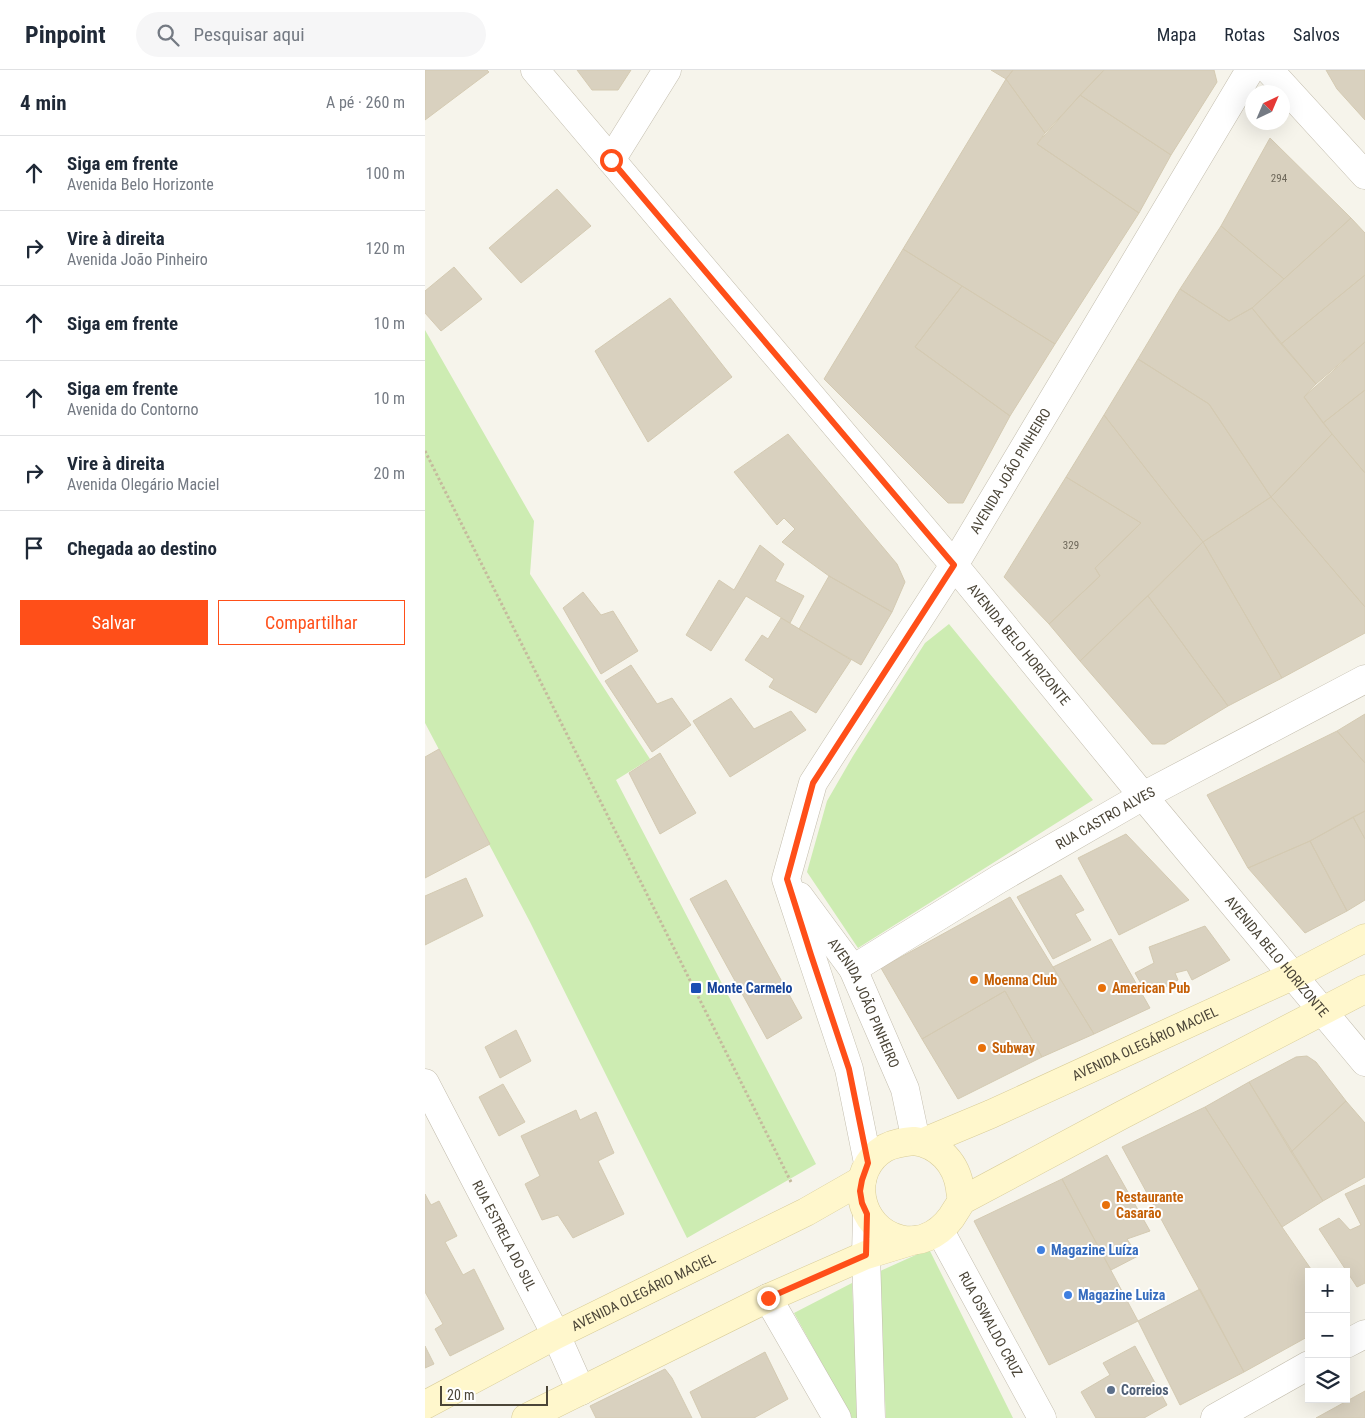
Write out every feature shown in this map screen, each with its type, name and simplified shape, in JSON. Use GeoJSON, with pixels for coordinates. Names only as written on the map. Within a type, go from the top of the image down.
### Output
{"type":"FeatureCollection","features":[{"type":"Feature","properties":{"kind":"main road","name":"AVENIDA OLEGÁRIO MACIEL"},"geometry":{"type":"LineString","coordinates":[[920,1142],[991,1114],[1292,976],[1365,938]]}},
{"type":"Feature","properties":{"kind":"main road"},"geometry":{"type":"LineString","coordinates":[[961,1201],[1365,989]]}},
{"type":"Feature","properties":{"kind":"main road"},"geometry":{"type":"LineString","coordinates":[[526,1418],[768,1298],[866,1255],[928,1236],[950,1222],[961,1201],[959,1180],[953,1166],[943,1153],[920,1142],[898,1142],[884,1148],[865,1171],[860,1191],[862,1203],[876,1226],[887,1234],[901,1240],[928,1236]]}},
{"type":"Feature","properties":{"kind":"main road","name":"AVENIDA OLEGÁRIO MACIEL"},"geometry":{"type":"LineString","coordinates":[[425,1405],[556,1336],[806,1212],[865,1171]]}},
{"type":"Feature","properties":{"kind":"street","name":"AVENIDA BELO HORIZONTE"},"geometry":{"type":"LineString","coordinates":[[535,70],[954,565],[1143,796],[1365,1062]]}},
{"type":"Feature","properties":{"kind":"street"},"geometry":{"type":"LineString","coordinates":[[611,160],[667,70]]}},
{"type":"Feature","properties":{"kind":"street","name":"AVENIDA JOÃO PINHEIRO"},"geometry":{"type":"LineString","coordinates":[[865,1171],[849,1069],[787,879],[813,783],[954,565],[1250,70]]}},
{"type":"Feature","properties":{"kind":"street"},"geometry":{"type":"LineString","coordinates":[[1269,70],[1365,175]]}},
{"type":"Feature","properties":{"kind":"street","name":"RUA CASTRO ALVES"},"geometry":{"type":"LineString","coordinates":[[853,969],[999,879],[1143,796],[1365,679]]}},
{"type":"Feature","properties":{"kind":"street","name":"AVENIDA JOÃO PINHEIRO"},"geometry":{"type":"LineString","coordinates":[[787,879],[853,969],[905,1088],[920,1142]]}},
{"type":"Feature","properties":{"kind":"street","name":"RUA ESTRELA DO SUL"},"geometry":{"type":"LineString","coordinates":[[425,1083],[556,1336],[581,1391]]}},
{"type":"Feature","properties":{"kind":"street"},"geometry":{"type":"LineString","coordinates":[[867,1214],[866,1255],[871,1418]]}},
{"type":"Feature","properties":{"kind":"street","name":"RUA OSWALDO CRUZ"},"geometry":{"type":"LineString","coordinates":[[928,1236],[1042,1418]]}},
{"type":"Feature","properties":{"kind":"street"},"geometry":{"type":"LineString","coordinates":[[768,1298],[837,1418]]}},
{"type":"Feature","properties":{"kind":"street"},"geometry":{"type":"LineString","coordinates":[[1350,1342],[1365,1334]]}},
{"type":"Feature","properties":{"kind":"street"},"geometry":{"type":"LineString","coordinates":[[1215,1418],[1305,1367]]}},
{"type":"Feature","properties":{"kind":"path"},"geometry":{"type":"LineString","coordinates":[[425,451],[806,1212]]}},
{"type":"Feature","properties":{"kind":"green space"},"geometry":{"type":"Polygon","coordinates":[[[425,330],[534,521],[530,574],[650,759],[616,780],[816,1164],[687,1238],[530,922],[425,723],[425,330]]]}},
{"type":"Feature","properties":{"kind":"green space"},"geometry":{"type":"Polygon","coordinates":[[[949,624],[1093,800],[858,948],[807,872],[827,801],[853,756],[925,643],[949,624]]]}},
{"type":"Feature","properties":{"kind":"green space"},"geometry":{"type":"Polygon","coordinates":[[[929,1249],[1013,1418],[886,1418],[878,1272],[929,1249]]]}},
{"type":"Feature","properties":{"kind":"green space"},"geometry":{"type":"Polygon","coordinates":[[[852,1283],[858,1418],[852,1418],[794,1313],[852,1283]]]}},
{"type":"Feature","properties":{"kind":"building"},"geometry":{"type":"Polygon","coordinates":[[[425,70],[487,70],[489,72],[425,120],[425,70]]]}},
{"type":"Feature","properties":{"kind":"building"},"geometry":{"type":"Polygon","coordinates":[[[577,70],[631,70],[618,90],[592,90],[577,70]]]}},
{"type":"Feature","properties":{"kind":"building"},"geometry":{"type":"Polygon","coordinates":[[[991,70],[1013,70],[1006,79],[991,70]]]}},
{"type":"Feature","properties":{"kind":"building"},"geometry":{"type":"Polygon","coordinates":[[[1013,70],[1104,70],[1045,133],[1006,79],[1013,70]]]}},
{"type":"Feature","properties":{"kind":"building"},"geometry":{"type":"Polygon","coordinates":[[[1104,70],[1214,70],[1217,82],[1171,155],[1080,95],[1104,70]]]}},
{"type":"Feature","properties":{"kind":"building"},"geometry":{"type":"Polygon","coordinates":[[[1326,70],[1365,70],[1365,120],[1337,89],[1326,70]]]}},
{"type":"Feature","properties":{"kind":"building"},"geometry":{"type":"Polygon","coordinates":[[[1006,79],[1045,133],[1037,144],[1139,213],[1055,344],[903,249],[1006,79]]]}},
{"type":"Feature","properties":{"kind":"building"},"geometry":{"type":"Polygon","coordinates":[[[1080,95],[1171,155],[1139,213],[1037,144],[1080,95]]]}},
{"type":"Feature","properties":{"kind":"building"},"geometry":{"type":"Polygon","coordinates":[[[1270,138],[1351,218],[1284,279],[1221,226],[1270,138]]]}},
{"type":"Feature","properties":{"kind":"building"},"geometry":{"type":"Polygon","coordinates":[[[557,189],[591,226],[521,283],[489,248],[557,189]]]}},
{"type":"Feature","properties":{"kind":"building"},"geometry":{"type":"Polygon","coordinates":[[[1351,218],[1365,233],[1365,275],[1281,344],[1252,308],[1351,218]]]}},
{"type":"Feature","properties":{"kind":"building"},"geometry":{"type":"Polygon","coordinates":[[[1221,226],[1284,279],[1252,308],[1229,321],[1180,289],[1221,226]]]}},
{"type":"Feature","properties":{"kind":"building"},"geometry":{"type":"Polygon","coordinates":[[[903,249],[962,286],[915,347],[1010,416],[963,503],[948,503],[824,379],[903,249]]]}},
{"type":"Feature","properties":{"kind":"building"},"geometry":{"type":"Polygon","coordinates":[[[454,267],[482,299],[441,331],[425,313],[425,291],[454,267]]]}},
{"type":"Feature","properties":{"kind":"building"},"geometry":{"type":"Polygon","coordinates":[[[1365,275],[1365,342],[1316,384],[1281,344],[1365,275]]]}},
{"type":"Feature","properties":{"kind":"building"},"geometry":{"type":"Polygon","coordinates":[[[962,286],[1055,344],[1010,416],[915,347],[962,286]]]}},
{"type":"Feature","properties":{"kind":"building"},"geometry":{"type":"Polygon","coordinates":[[[1180,289],[1229,321],[1252,308],[1316,384],[1304,397],[1332,434],[1271,497],[1209,404],[1138,359],[1180,289]]]}},
{"type":"Feature","properties":{"kind":"building"},"geometry":{"type":"Polygon","coordinates":[[[670,298],[732,377],[648,442],[595,351],[670,298]]]}},
{"type":"Feature","properties":{"kind":"building"},"geometry":{"type":"Polygon","coordinates":[[[1365,342],[1365,390],[1323,423],[1304,397],[1365,342]]]}},
{"type":"Feature","properties":{"kind":"building"},"geometry":{"type":"Polygon","coordinates":[[[1138,359],[1209,404],[1271,497],[1203,542],[1104,415],[1138,359]]]}},
{"type":"Feature","properties":{"kind":"building"},"geometry":{"type":"Polygon","coordinates":[[[1365,390],[1365,473],[1323,423],[1365,390]]]}},
{"type":"Feature","properties":{"kind":"building"},"geometry":{"type":"Polygon","coordinates":[[[1104,415],[1203,542],[1080,661],[1049,624],[1100,576],[1095,568],[1141,523],[1066,477],[1104,415]]]}},
{"type":"Feature","properties":{"kind":"building"},"geometry":{"type":"Polygon","coordinates":[[[788,434],[897,564],[905,582],[892,612],[829,576],[782,542],[795,529],[784,518],[777,525],[734,472],[788,434]]]}},
{"type":"Feature","properties":{"kind":"building"},"geometry":{"type":"Polygon","coordinates":[[[1332,434],[1365,473],[1365,607],[1271,497],[1332,434]]]}},
{"type":"Feature","properties":{"kind":"building"},"geometry":{"type":"Polygon","coordinates":[[[1066,477],[1141,523],[1095,568],[1100,576],[1049,624],[1004,577],[1066,477]]]}},
{"type":"Feature","properties":{"kind":"building"},"geometry":{"type":"Polygon","coordinates":[[[1271,497],[1365,607],[1365,633],[1282,678],[1203,542],[1271,497]]]}},
{"type":"Feature","properties":{"kind":"building"},"geometry":{"type":"Polygon","coordinates":[[[1203,542],[1282,678],[1228,706],[1148,596],[1203,542]]]}},
{"type":"Feature","properties":{"kind":"building"},"geometry":{"type":"Polygon","coordinates":[[[760,545],[784,564],[775,581],[804,596],[790,623],[746,596],[711,651],[686,635],[719,580],[734,590],[760,545]]]}},
{"type":"Feature","properties":{"kind":"building"},"geometry":{"type":"Polygon","coordinates":[[[829,576],[892,612],[861,665],[799,629],[829,576]]]}},
{"type":"Feature","properties":{"kind":"building"},"geometry":{"type":"Polygon","coordinates":[[[583,592],[601,615],[613,611],[638,651],[601,674],[563,608],[583,592]]]}},
{"type":"Feature","properties":{"kind":"building"},"geometry":{"type":"Polygon","coordinates":[[[1148,596],[1228,706],[1165,744],[1152,744],[1080,661],[1148,596]]]}},
{"type":"Feature","properties":{"kind":"building"},"geometry":{"type":"Polygon","coordinates":[[[781,618],[851,660],[816,713],[769,687],[774,679],[745,660],[762,635],[768,639],[781,618]]]}},
{"type":"Feature","properties":{"kind":"building"},"geometry":{"type":"Polygon","coordinates":[[[631,665],[657,704],[672,698],[691,725],[652,752],[605,681],[631,665]]]}},
{"type":"Feature","properties":{"kind":"building"},"geometry":{"type":"Polygon","coordinates":[[[731,698],[754,729],[791,711],[806,730],[730,777],[693,721],[731,698]]]}},
{"type":"Feature","properties":{"kind":"building"},"geometry":{"type":"Polygon","coordinates":[[[1365,714],[1365,763],[1337,731],[1365,714]]]}},
{"type":"Feature","properties":{"kind":"building"},"geometry":{"type":"Polygon","coordinates":[[[1337,731],[1365,763],[1365,811],[1310,841],[1248,868],[1207,795],[1337,731]]]}},
{"type":"Feature","properties":{"kind":"building"},"geometry":{"type":"Polygon","coordinates":[[[439,749],[490,844],[425,878],[425,757],[439,749]]]}},
{"type":"Feature","properties":{"kind":"building"},"geometry":{"type":"Polygon","coordinates":[[[660,753],[696,813],[660,834],[629,773],[660,753]]]}},
{"type":"Feature","properties":{"kind":"building"},"geometry":{"type":"Polygon","coordinates":[[[1365,811],[1365,839],[1353,817],[1365,811]]]}},
{"type":"Feature","properties":{"kind":"building"},"geometry":{"type":"Polygon","coordinates":[[[1353,817],[1365,839],[1365,900],[1347,911],[1310,841],[1353,817]]]}},
{"type":"Feature","properties":{"kind":"building"},"geometry":{"type":"Polygon","coordinates":[[[1126,834],[1189,900],[1119,935],[1078,858],[1126,834]]]}},
{"type":"Feature","properties":{"kind":"building"},"geometry":{"type":"Polygon","coordinates":[[[1310,841],[1347,911],[1305,933],[1248,868],[1310,841]]]}},
{"type":"Feature","properties":{"kind":"building"},"geometry":{"type":"Polygon","coordinates":[[[1061,875],[1084,910],[1075,914],[1091,940],[1053,959],[1017,897],[1061,875]]]}},
{"type":"Feature","properties":{"kind":"building"},"geometry":{"type":"Polygon","coordinates":[[[466,878],[483,916],[425,945],[425,896],[466,878]]]}},
{"type":"Feature","properties":{"kind":"building"},"geometry":{"type":"Polygon","coordinates":[[[726,880],[802,1018],[767,1039],[690,899],[726,880]]]}},
{"type":"Feature","properties":{"kind":"building","name":"Moenna Club"},"geometry":{"type":"Polygon","coordinates":[[[1010,897],[1094,1034],[1042,1057],[1005,991],[922,1039],[881,968],[1010,897]]]}},
{"type":"Feature","properties":{"kind":"building"},"geometry":{"type":"Polygon","coordinates":[[[1205,926],[1230,960],[1192,980],[1187,970],[1175,973],[1178,980],[1164,988],[1159,982],[1144,989],[1135,973],[1154,963],[1149,947],[1205,926]]]}},
{"type":"Feature","properties":{"kind":"building","name":"American Pub"},"geometry":{"type":"Polygon","coordinates":[[[1111,939],[1150,1008],[1094,1034],[1053,967],[1111,939]]]}},
{"type":"Feature","properties":{"kind":"building","name":"Subway"},"geometry":{"type":"Polygon","coordinates":[[[1005,991],[1042,1057],[958,1099],[922,1039],[1005,991]]]}},
{"type":"Feature","properties":{"kind":"building"},"geometry":{"type":"Polygon","coordinates":[[[516,1030],[531,1061],[500,1078],[485,1047],[516,1030]]]}},
{"type":"Feature","properties":{"kind":"building"},"geometry":{"type":"Polygon","coordinates":[[[1307,1056],[1316,1062],[1346,1101],[1291,1152],[1249,1082],[1296,1057],[1307,1056]]]}},
{"type":"Feature","properties":{"kind":"building"},"geometry":{"type":"Polygon","coordinates":[[[1249,1082],[1323,1201],[1282,1227],[1205,1107],[1249,1082]]]}},
{"type":"Feature","properties":{"kind":"building"},"geometry":{"type":"Polygon","coordinates":[[[503,1084],[525,1122],[499,1136],[479,1097],[503,1084]]]}},
{"type":"Feature","properties":{"kind":"building"},"geometry":{"type":"Polygon","coordinates":[[[1346,1101],[1365,1123],[1365,1177],[1323,1201],[1291,1152],[1346,1101]]]}},
{"type":"Feature","properties":{"kind":"building"},"geometry":{"type":"Polygon","coordinates":[[[1205,1107],[1310,1268],[1305,1268],[1305,1338],[1244,1372],[1122,1147],[1205,1107]]]}},
{"type":"Feature","properties":{"kind":"building"},"geometry":{"type":"Polygon","coordinates":[[[576,1110],[580,1120],[596,1112],[614,1153],[598,1161],[624,1214],[573,1238],[558,1215],[542,1220],[525,1184],[540,1176],[521,1136],[576,1110]]]}},
{"type":"Feature","properties":{"kind":"building","name":"Restaurante Casarão"},"geometry":{"type":"Polygon","coordinates":[[[1107,1155],[1150,1231],[1127,1239],[1138,1256],[1111,1270],[1062,1179],[1107,1155]]]}},
{"type":"Feature","properties":{"kind":"building","name":"Magazine Luiza"},"geometry":{"type":"Polygon","coordinates":[[[1062,1179],[1138,1321],[1049,1365],[974,1221],[1062,1179]]]}},
{"type":"Feature","properties":{"kind":"building"},"geometry":{"type":"Polygon","coordinates":[[[1365,1185],[1365,1283],[1357,1287],[1350,1276],[1350,1268],[1345,1268],[1319,1229],[1339,1218],[1350,1230],[1361,1225],[1345,1194],[1365,1185]]]}},
{"type":"Feature","properties":{"kind":"building"},"geometry":{"type":"Polygon","coordinates":[[[425,1194],[431,1205],[439,1201],[457,1236],[445,1242],[463,1275],[474,1269],[504,1329],[450,1356],[435,1329],[443,1324],[425,1292],[425,1194]]]}},
{"type":"Feature","properties":{"kind":"building"},"geometry":{"type":"Polygon","coordinates":[[[1200,1289],[1244,1372],[1180,1405],[1138,1321],[1200,1289]]]}},
{"type":"Feature","properties":{"kind":"building"},"geometry":{"type":"Polygon","coordinates":[[[425,1346],[434,1364],[425,1368],[425,1346]]]}},
{"type":"Feature","properties":{"kind":"building"},"geometry":{"type":"Polygon","coordinates":[[[1135,1346],[1167,1405],[1144,1418],[1096,1418],[1081,1392],[1110,1375],[1103,1363],[1135,1346]]]}},
{"type":"Feature","properties":{"kind":"building"},"geometry":{"type":"Polygon","coordinates":[[[765,1352],[788,1399],[754,1418],[702,1418],[690,1392],[765,1352]]]}},
{"type":"Feature","properties":{"kind":"building"},"geometry":{"type":"Polygon","coordinates":[[[665,1369],[672,1378],[692,1418],[596,1418],[590,1406],[665,1369]]]}},
{"type":"Feature","properties":{"kind":"building"},"geometry":{"type":"Polygon","coordinates":[[[1365,1391],[1365,1418],[1316,1418],[1343,1403],[1350,1403],[1350,1399],[1365,1391]]]}},
{"type":"Feature","properties":{"kind":"place","name":"Moenna Club"},"geometry":{"type":"Point","coordinates":[974,980]}},
{"type":"Feature","properties":{"kind":"place","name":"Monte Carmelo"},"geometry":{"type":"Point","coordinates":[696,988]}},
{"type":"Feature","properties":{"kind":"place","name":"American Pub"},"geometry":{"type":"Point","coordinates":[1102,988]}},
{"type":"Feature","properties":{"kind":"place","name":"Subway"},"geometry":{"type":"Point","coordinates":[982,1048]}},
{"type":"Feature","properties":{"kind":"place","name":"Restaurante Casarão"},"geometry":{"type":"Point","coordinates":[1106,1205]}},
{"type":"Feature","properties":{"kind":"place","name":"Magazine Luíza"},"geometry":{"type":"Point","coordinates":[1041,1250]}},
{"type":"Feature","properties":{"kind":"place","name":"Magazine Luiza"},"geometry":{"type":"Point","coordinates":[1068,1295]}},
{"type":"Feature","properties":{"kind":"place","name":"Correios"},"geometry":{"type":"Point","coordinates":[1111,1390]}},
{"type":"Feature","properties":{"kind":"route"},"geometry":{"type":"LineString","coordinates":[[611,160],[954,565],[813,783],[787,879],[849,1069],[868,1163],[860,1191],[862,1203],[867,1214],[866,1255],[768,1298]]}}]}
